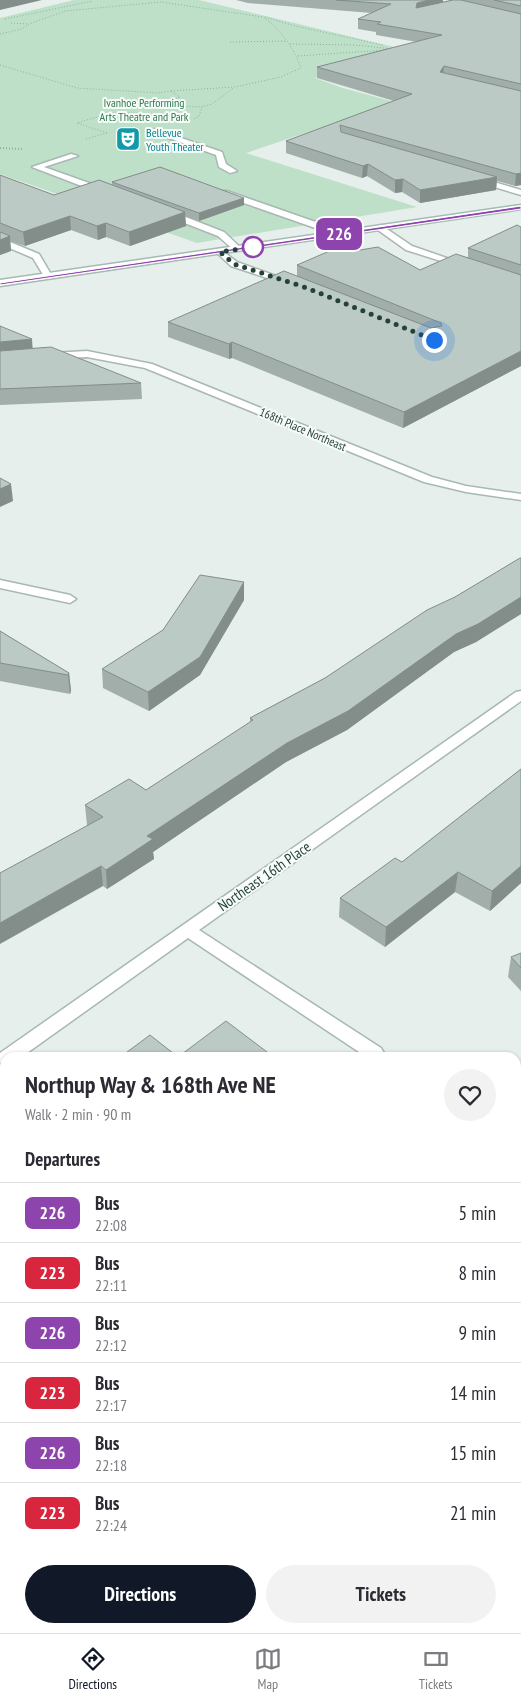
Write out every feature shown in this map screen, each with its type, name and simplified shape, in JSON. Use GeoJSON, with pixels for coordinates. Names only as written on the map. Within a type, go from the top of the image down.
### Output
{"type":"FeatureCollection","features":[{"type":"Feature","properties":{"kind":"street"},"geometry":{"type":"LineString","coordinates":[[158,131],[219,154],[222,165],[233,171]]}},
{"type":"Feature","properties":{"kind":"street"},"geometry":{"type":"LineString","coordinates":[[74,156],[36,167],[108,192]]}},
{"type":"Feature","properties":{"kind":"street"},"geometry":{"type":"LineString","coordinates":[[472,178],[521,193]]}},
{"type":"Feature","properties":{"kind":"street"},"geometry":{"type":"LineString","coordinates":[[218,191],[324,228],[332,234]]}},
{"type":"Feature","properties":{"kind":"street"},"geometry":{"type":"LineString","coordinates":[[0,283],[521,208]]}},
{"type":"Feature","properties":{"kind":"street"},"geometry":{"type":"LineString","coordinates":[[160,211],[221,234],[238,249]]}},
{"type":"Feature","properties":{"kind":"street"},"geometry":{"type":"LineString","coordinates":[[381,228],[409,248],[474,269]]}},
{"type":"Feature","properties":{"kind":"street"},"geometry":{"type":"LineString","coordinates":[[0,241],[36,256],[48,276]]}},
{"type":"Feature","properties":{"kind":"street"},"geometry":{"type":"LineString","coordinates":[[220,252],[234,264],[298,285]]}},
{"type":"Feature","properties":{"kind":"street","name":"168th Place Northeast"},"geometry":{"type":"LineString","coordinates":[[36,357],[87,354],[148,366],[428,480],[466,489],[521,496]]}},
{"type":"Feature","properties":{"kind":"street"},"geometry":{"type":"LineString","coordinates":[[0,584],[70,599]]}},
{"type":"Feature","properties":{"kind":"street","name":"Northeast 16th Place"},"geometry":{"type":"LineString","coordinates":[[14,1052],[187,930],[514,708],[521,695]]}},
{"type":"Feature","properties":{"kind":"street"},"geometry":{"type":"LineString","coordinates":[[187,930],[373,1052]]}},
{"type":"Feature","properties":{"kind":"path"},"geometry":{"type":"LineString","coordinates":[[5,19],[93,1]]}},
{"type":"Feature","properties":{"kind":"path"},"geometry":{"type":"LineString","coordinates":[[0,34],[22,29],[29,24],[65,11],[150,1],[227,10],[263,17],[395,49],[298,56]]}},
{"type":"Feature","properties":{"kind":"path"},"geometry":{"type":"LineString","coordinates":[[56,8],[65,11]]}},
{"type":"Feature","properties":{"kind":"path"},"geometry":{"type":"LineString","coordinates":[[0,65],[77,88],[159,93],[171,92],[177,89],[235,87],[281,77],[301,68],[298,56],[270,22],[263,17]]}},
{"type":"Feature","properties":{"kind":"path"},"geometry":{"type":"LineString","coordinates":[[11,23],[29,24]]}},
{"type":"Feature","properties":{"kind":"path"},"geometry":{"type":"LineString","coordinates":[[230,42],[286,41]]}},
{"type":"Feature","properties":{"kind":"path"},"geometry":{"type":"LineString","coordinates":[[289,44],[388,47]]}},
{"type":"Feature","properties":{"kind":"path"},"geometry":{"type":"LineString","coordinates":[[171,92],[180,96],[174,102],[182,106],[202,107],[212,104],[235,87]]}},
{"type":"Feature","properties":{"kind":"path"},"geometry":{"type":"LineString","coordinates":[[158,131],[196,118],[202,107]]}},
{"type":"Feature","properties":{"kind":"path"},"geometry":{"type":"LineString","coordinates":[[107,133],[77,123],[110,113],[151,112]]}},
{"type":"Feature","properties":{"kind":"green space","name":"Ivanhoe Performing Arts Theatre and Park"},"geometry":{"type":"Polygon","coordinates":[[[74,0],[199,0],[398,48],[315,78],[343,88],[402,104],[380,108],[246,153],[417,207],[197,243],[0,174],[0,18],[74,0]]]}},
{"type":"Feature","properties":{"kind":"building"},"geometry":{"type":"Polygon","coordinates":[[[336,0],[429,0],[417,3],[416,8],[461,0],[521,14],[521,84],[444,66],[440,72],[521,91],[521,173],[516,174],[340,125],[341,132],[497,177],[420,190],[403,179],[395,180],[368,164],[363,166],[286,141],[412,94],[317,67],[442,35],[358,19],[391,4],[336,0]]]}},
{"type":"Feature","properties":{"kind":"building"},"geometry":{"type":"Polygon","coordinates":[[[494,0],[521,0],[521,6],[494,0]]]}},
{"type":"Feature","properties":{"kind":"building"},"geometry":{"type":"Polygon","coordinates":[[[160,167],[244,198],[199,213],[112,182],[160,167]]]}},
{"type":"Feature","properties":{"kind":"building"},"geometry":{"type":"Polygon","coordinates":[[[0,175],[54,195],[99,180],[185,212],[129,232],[106,223],[97,226],[70,216],[23,232],[0,223],[0,175]]]}},
{"type":"Feature","properties":{"kind":"building"},"geometry":{"type":"Polygon","coordinates":[[[517,225],[521,227],[521,265],[468,248],[517,225]]]}},
{"type":"Feature","properties":{"kind":"building"},"geometry":{"type":"Polygon","coordinates":[[[0,232],[10,236],[0,240],[0,232]]]}},
{"type":"Feature","properties":{"kind":"building"},"geometry":{"type":"Polygon","coordinates":[[[348,243],[360,250],[378,247],[420,270],[456,254],[521,275],[521,351],[404,412],[232,342],[229,344],[168,322],[284,271],[431,328],[442,326],[441,323],[297,265],[348,243]]]}},
{"type":"Feature","properties":{"kind":"building"},"geometry":{"type":"Polygon","coordinates":[[[0,326],[32,339],[0,342],[0,326]]]}},
{"type":"Feature","properties":{"kind":"building"},"geometry":{"type":"Polygon","coordinates":[[[51,347],[141,383],[0,389],[0,351],[51,347]]]}},
{"type":"Feature","properties":{"kind":"building"},"geometry":{"type":"Polygon","coordinates":[[[0,478],[11,484],[0,489],[0,478]]]}},
{"type":"Feature","properties":{"kind":"building"},"geometry":{"type":"Polygon","coordinates":[[[520,558],[521,597],[478,624],[456,634],[348,711],[287,743],[147,836],[153,839],[106,870],[101,866],[0,923],[0,873],[103,817],[85,805],[129,779],[146,790],[253,720],[250,718],[325,678],[427,610],[455,597],[520,558]]]}},
{"type":"Feature","properties":{"kind":"building"},"geometry":{"type":"Polygon","coordinates":[[[200,575],[244,582],[200,657],[148,692],[102,669],[163,630],[200,575]]]}},
{"type":"Feature","properties":{"kind":"building"},"geometry":{"type":"Polygon","coordinates":[[[0,631],[69,673],[68,675],[0,663],[0,631]]]}},
{"type":"Feature","properties":{"kind":"building"},"geometry":{"type":"Polygon","coordinates":[[[521,769],[521,866],[492,891],[458,872],[386,927],[340,898],[395,858],[402,862],[521,769]]]}},
{"type":"Feature","properties":{"kind":"building"},"geometry":{"type":"Polygon","coordinates":[[[521,953],[521,968],[511,957],[521,953]]]}},
{"type":"Feature","properties":{"kind":"building"},"geometry":{"type":"Polygon","coordinates":[[[226,1021],[267,1052],[185,1052],[226,1021]]]}},
{"type":"Feature","properties":{"kind":"building"},"geometry":{"type":"Polygon","coordinates":[[[150,1035],[172,1052],[127,1052],[150,1035]]]}},
{"type":"Feature","properties":{"kind":"bus line","name":"226"},"geometry":{"type":"LineString","coordinates":[[0,283],[521,207]]}},
{"type":"Feature","properties":{"kind":"place","name":"Bellevue Youth Theater"},"geometry":{"type":"Point","coordinates":[128,139]}},
{"type":"Feature","properties":{"kind":"route"},"geometry":{"type":"LineString","coordinates":[[253,247],[220,252],[234,264],[307,288],[434,340]]}}]}
